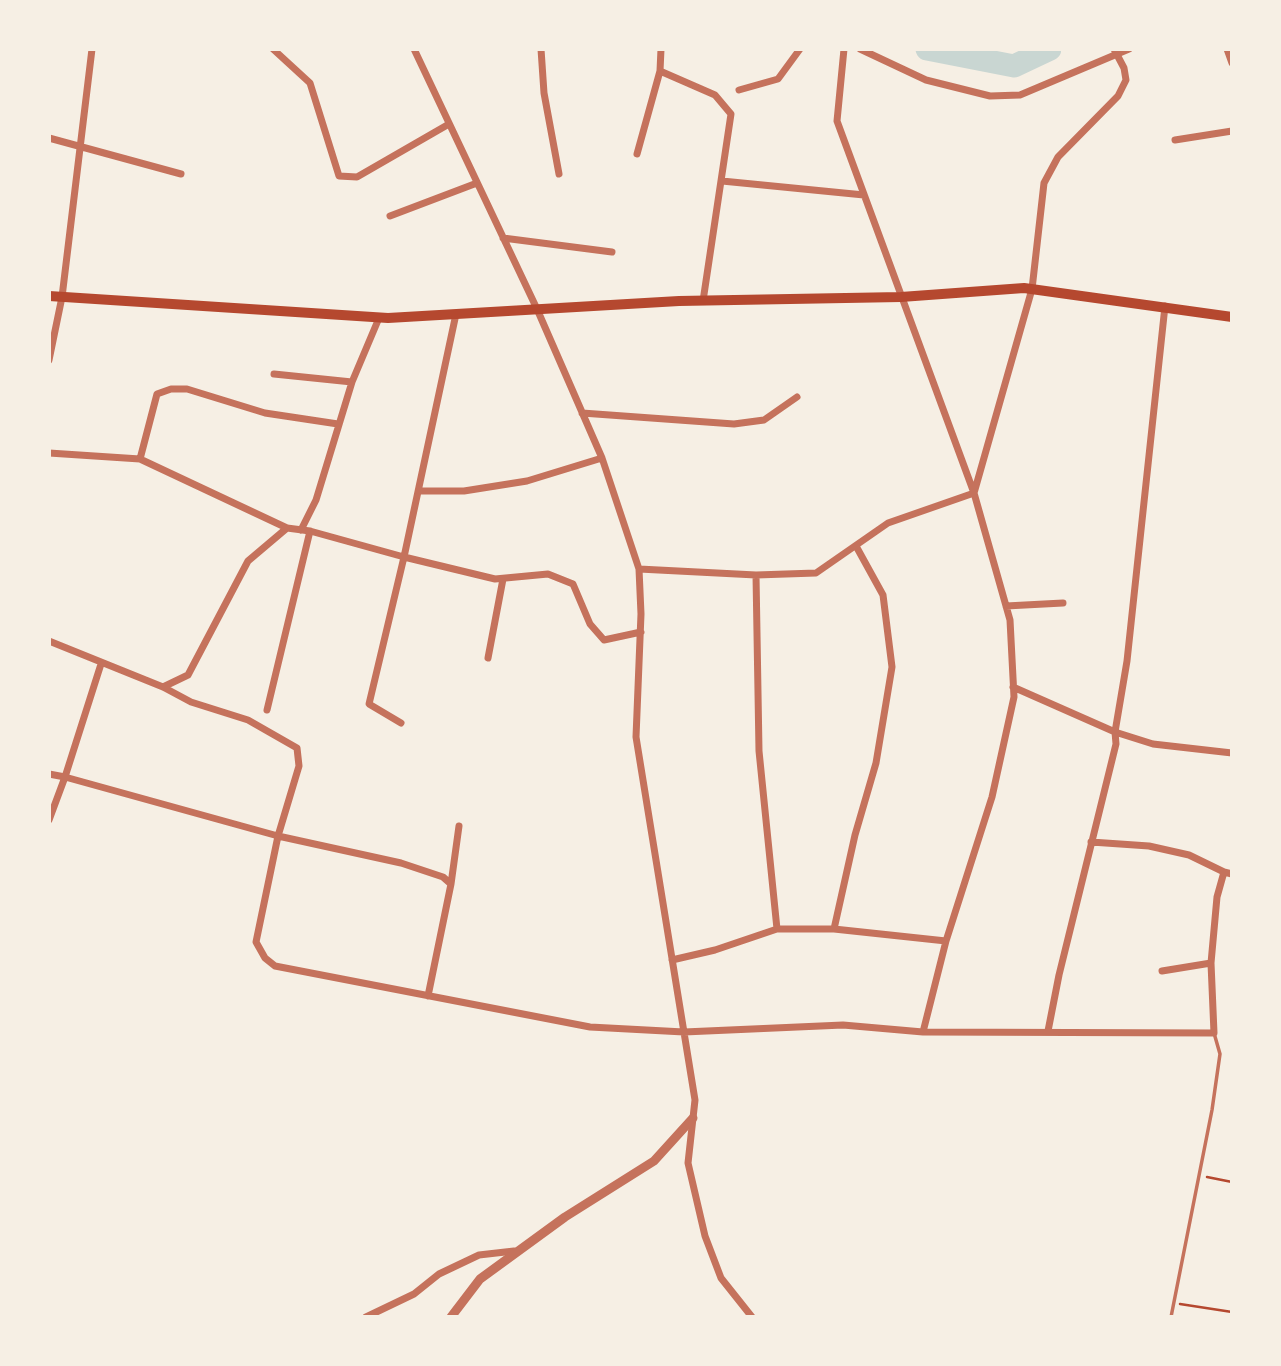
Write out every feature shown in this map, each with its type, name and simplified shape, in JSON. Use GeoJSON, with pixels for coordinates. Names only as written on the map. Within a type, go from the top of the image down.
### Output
{"type":"FeatureCollection","features":[{"type":"Feature","properties":{"kind":"main road"},"geometry":{"type":"LineString","coordinates":[[49,296],[379,318],[704,301],[901,297],[1032,289],[1232,317]]}},
{"type":"Feature","properties":{"kind":"street"},"geometry":{"type":"LineString","coordinates":[[49,360],[62,297],[92,49]]}},
{"type":"Feature","properties":{"kind":"street"},"geometry":{"type":"LineString","coordinates":[[273,49],[310,83],[333,148],[339,176],[357,177],[449,124]]}},
{"type":"Feature","properties":{"kind":"street"},"geometry":{"type":"LineString","coordinates":[[414,49],[537,309],[602,458],[639,569],[641,632],[636,737],[695,1100],[688,1163],[705,1236],[721,1278],[752,1317]]}},
{"type":"Feature","properties":{"kind":"street"},"geometry":{"type":"LineString","coordinates":[[541,49],[544,93],[559,174]]}},
{"type":"Feature","properties":{"kind":"street"},"geometry":{"type":"LineString","coordinates":[[637,154],[660,71],[661,49]]}},
{"type":"Feature","properties":{"kind":"street"},"geometry":{"type":"LineString","coordinates":[[739,90],[778,79],[800,49]]}},
{"type":"Feature","properties":{"kind":"street"},"geometry":{"type":"LineString","coordinates":[[844,49],[837,121],[974,493],[1006,606],[1014,697],[992,797],[946,941],[923,1032]]}},
{"type":"Feature","properties":{"kind":"street"},"geometry":{"type":"LineString","coordinates":[[860,49],[926,80],[990,96],[1020,95],[1116,52],[1129,49]]}},
{"type":"Feature","properties":{"kind":"street"},"geometry":{"type":"LineString","coordinates":[[1227,49],[1232,63]]}},
{"type":"Feature","properties":{"kind":"street"},"geometry":{"type":"LineString","coordinates":[[974,493],[1032,289],[1044,183],[1058,157],[1118,96],[1126,80],[1116,52]]}},
{"type":"Feature","properties":{"kind":"street"},"geometry":{"type":"LineString","coordinates":[[660,71],[715,95],[731,114],[704,301]]}},
{"type":"Feature","properties":{"kind":"street"},"geometry":{"type":"LineString","coordinates":[[1175,140],[1232,131]]}},
{"type":"Feature","properties":{"kind":"street"},"geometry":{"type":"LineString","coordinates":[[49,138],[181,174]]}},
{"type":"Feature","properties":{"kind":"street"},"geometry":{"type":"LineString","coordinates":[[722,181],[864,195]]}},
{"type":"Feature","properties":{"kind":"street"},"geometry":{"type":"LineString","coordinates":[[390,216],[477,183]]}},
{"type":"Feature","properties":{"kind":"street"},"geometry":{"type":"LineString","coordinates":[[503,238],[611,252]]}},
{"type":"Feature","properties":{"kind":"street"},"geometry":{"type":"LineString","coordinates":[[1048,1031],[1116,744],[1115,732],[1126,661],[1165,306]]}},
{"type":"Feature","properties":{"kind":"street"},"geometry":{"type":"LineString","coordinates":[[401,723],[369,704],[419,491],[456,314]]}},
{"type":"Feature","properties":{"kind":"street"},"geometry":{"type":"LineString","coordinates":[[267,710],[305,531],[352,382],[379,318]]}},
{"type":"Feature","properties":{"kind":"street"},"geometry":{"type":"LineString","coordinates":[[274,374],[352,382]]}},
{"type":"Feature","properties":{"kind":"street"},"geometry":{"type":"LineString","coordinates":[[140,459],[157,394],[171,389],[187,389],[265,413],[338,424]]}},
{"type":"Feature","properties":{"kind":"street"},"geometry":{"type":"LineString","coordinates":[[582,413],[734,424],[764,419],[797,397]]}},
{"type":"Feature","properties":{"kind":"street"},"geometry":{"type":"LineString","coordinates":[[49,453],[140,459],[287,528],[404,557],[503,579],[548,574],[573,584],[590,624],[604,640],[641,632]]}},
{"type":"Feature","properties":{"kind":"street"},"geometry":{"type":"LineString","coordinates":[[419,491],[464,491],[527,481],[602,458]]}},
{"type":"Feature","properties":{"kind":"street"},"geometry":{"type":"LineString","coordinates":[[639,569],[756,575],[816,573],[888,523],[974,493]]}},
{"type":"Feature","properties":{"kind":"street"},"geometry":{"type":"LineString","coordinates":[[163,687],[188,675],[248,561],[287,528]]}},
{"type":"Feature","properties":{"kind":"street"},"geometry":{"type":"LineString","coordinates":[[834,929],[855,835],[876,763],[892,667],[883,595],[856,546]]}},
{"type":"Feature","properties":{"kind":"street"},"geometry":{"type":"LineString","coordinates":[[756,575],[759,751],[777,929]]}},
{"type":"Feature","properties":{"kind":"street"},"geometry":{"type":"LineString","coordinates":[[488,658],[503,579]]}},
{"type":"Feature","properties":{"kind":"street"},"geometry":{"type":"LineString","coordinates":[[1006,606],[1063,603]]}},
{"type":"Feature","properties":{"kind":"street"},"geometry":{"type":"LineString","coordinates":[[49,641],[163,687],[191,702],[248,720],[297,748],[299,766],[278,836],[256,942],[265,958],[275,966],[428,996],[590,1027],[684,1032],[843,1026],[923,1032],[1214,1033],[1211,963],[1216,897],[1228,873],[1189,855],[1149,846],[1091,842]]}},
{"type":"Feature","properties":{"kind":"street"},"geometry":{"type":"LineString","coordinates":[[49,820],[101,664]]}},
{"type":"Feature","properties":{"kind":"street"},"geometry":{"type":"LineString","coordinates":[[1013,687],[1115,732],[1153,744],[1232,751]]}},
{"type":"Feature","properties":{"kind":"street"},"geometry":{"type":"LineString","coordinates":[[49,774],[278,836],[401,863],[443,877],[451,884]]}},
{"type":"Feature","properties":{"kind":"street"},"geometry":{"type":"LineString","coordinates":[[428,996],[451,884],[459,826]]}},
{"type":"Feature","properties":{"kind":"street"},"geometry":{"type":"LineString","coordinates":[[673,960],[715,950],[777,929],[834,929],[946,941]]}},
{"type":"Feature","properties":{"kind":"street"},"geometry":{"type":"LineString","coordinates":[[1162,971],[1211,963]]}},
{"type":"Feature","properties":{"kind":"street"},"geometry":{"type":"LineString","coordinates":[[451,1317],[480,1279],[514,1251],[654,1161],[693,1118]]}},
{"type":"Feature","properties":{"kind":"street"},"geometry":{"type":"LineString","coordinates":[[366,1317],[414,1294],[439,1274],[479,1255],[514,1251]]}},
{"type":"Feature","properties":{"kind":"lane"},"geometry":{"type":"LineString","coordinates":[[1171,1317],[1220,1054],[1214,1033]]}},
{"type":"Feature","properties":{"kind":"path"},"geometry":{"type":"LineString","coordinates":[[1197,1175],[1232,1182]]}},
{"type":"Feature","properties":{"kind":"path"},"geometry":{"type":"LineString","coordinates":[[1173,1304],[1232,1312]]}},
{"type":"Feature","properties":{"kind":"waterway"},"geometry":{"type":"LineString","coordinates":[[927,49],[1014,66],[1050,49]]}}]}
